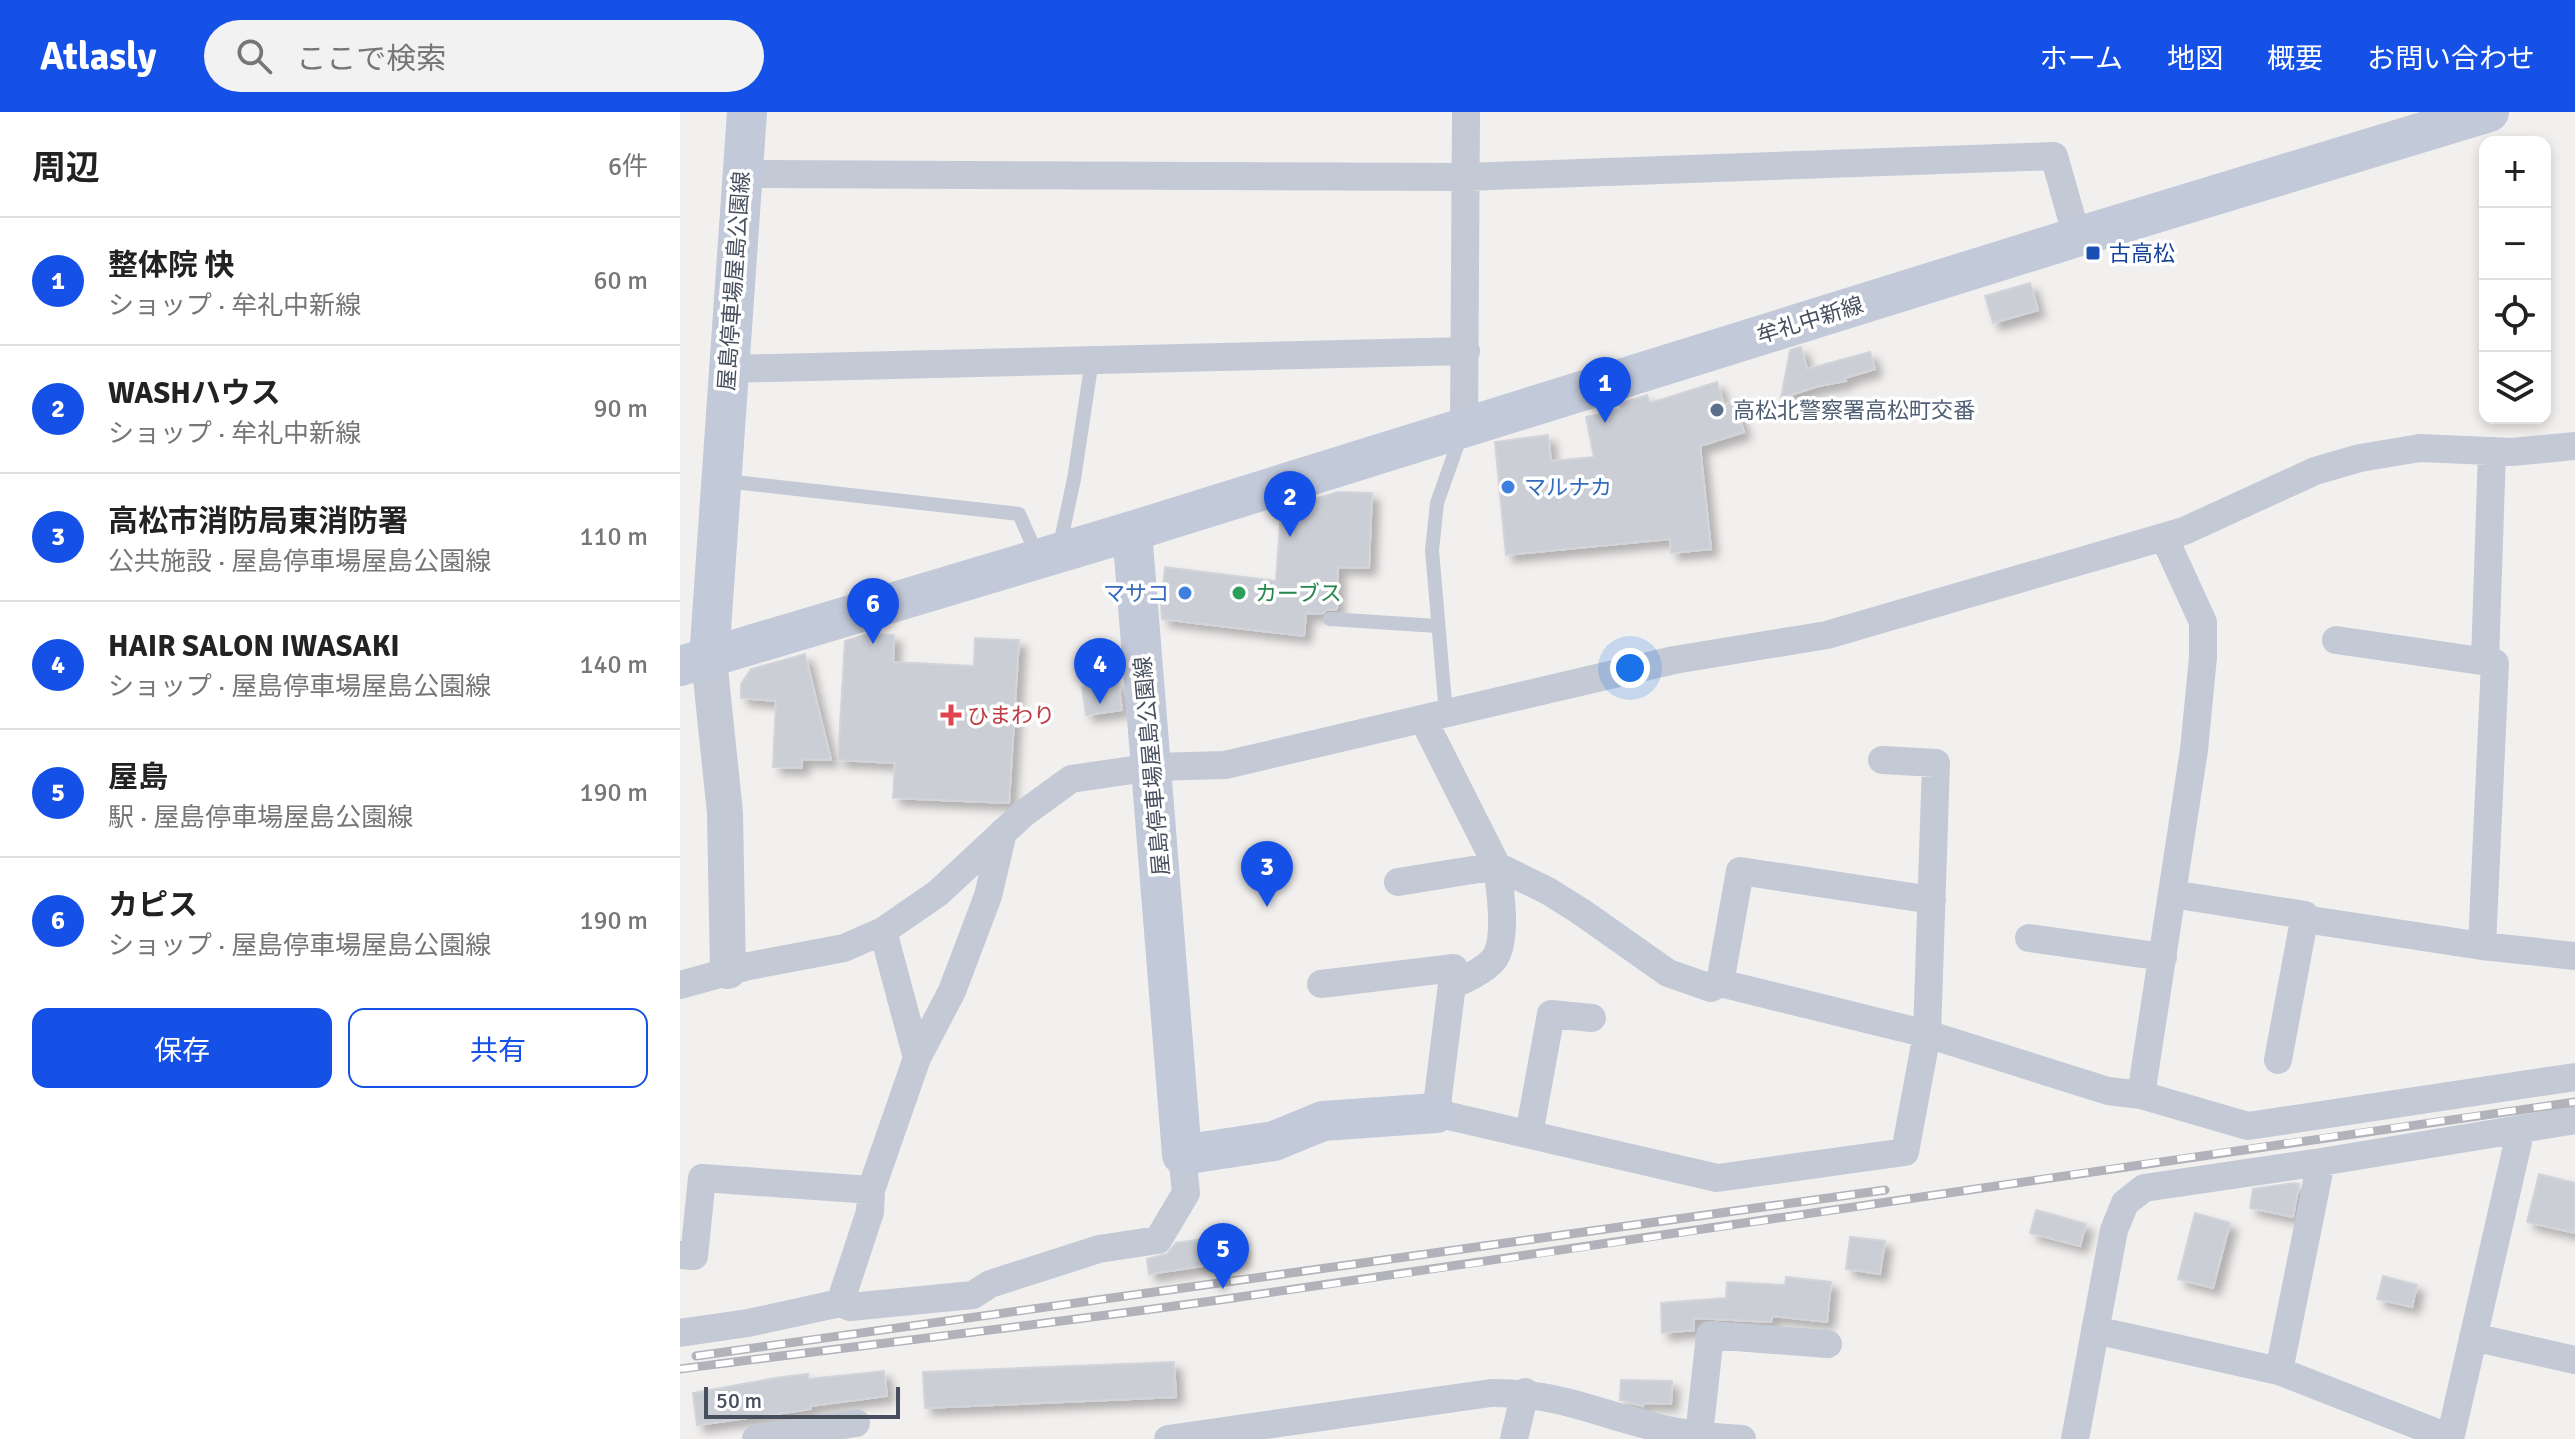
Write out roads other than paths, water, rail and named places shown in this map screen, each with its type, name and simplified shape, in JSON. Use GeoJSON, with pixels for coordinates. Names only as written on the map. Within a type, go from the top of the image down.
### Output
{"type":"FeatureCollection","features":[{"type":"Feature","properties":{"kind":"main road","name":"屋島停車場屋島公園線"},"geometry":{"type":"LineString","coordinates":[[694,663],[721,481],[747,112]]}},
{"type":"Feature","properties":{"kind":"main road","name":"牟礼中新線"},"geometry":{"type":"LineString","coordinates":[[1132,531],[2489,112]]}},
{"type":"Feature","properties":{"kind":"main road","name":"屋島停車場屋島公園線"},"geometry":{"type":"LineString","coordinates":[[1132,531],[1182,1155]]}},
{"type":"Feature","properties":{"kind":"main road"},"geometry":{"type":"LineString","coordinates":[[694,663],[1132,531]]}},
{"type":"Feature","properties":{"kind":"main road"},"geometry":{"type":"LineString","coordinates":[[1182,1155],[1274,1141],[1323,1121],[1436,1113]]}},
{"type":"Feature","properties":{"kind":"street"},"geometry":{"type":"LineString","coordinates":[[1464,427],[1466,112]]}},
{"type":"Feature","properties":{"kind":"street"},"geometry":{"type":"LineString","coordinates":[[742,174],[1466,177],[2054,156],[2077,237]]}},
{"type":"Feature","properties":{"kind":"street"},"geometry":{"type":"LineString","coordinates":[[727,369],[1466,351]]}},
{"type":"Feature","properties":{"kind":"street"},"geometry":{"type":"LineString","coordinates":[[680,985],[728,971],[844,948],[883,931],[938,893],[1003,832],[1071,779],[1153,767],[1225,765],[1674,660],[1827,635],[2184,531],[2315,471],[2360,458],[2420,448],[2492,451],[2575,446]]}},
{"type":"Feature","properties":{"kind":"street"},"geometry":{"type":"LineString","coordinates":[[2485,661],[2492,451]]}},
{"type":"Feature","properties":{"kind":"street"},"geometry":{"type":"LineString","coordinates":[[2141,1095],[2194,750],[2203,657],[2203,622],[2164,537]]}},
{"type":"Feature","properties":{"kind":"street"},"geometry":{"type":"LineString","coordinates":[[2336,640],[2495,663],[2482,946]]}},
{"type":"Feature","properties":{"kind":"street"},"geometry":{"type":"LineString","coordinates":[[694,663],[725,813],[728,971]]}},
{"type":"Feature","properties":{"kind":"street"},"geometry":{"type":"LineString","coordinates":[[1434,716],[1497,866],[1501,931],[1495,959],[1469,978],[1452,985]]}},
{"type":"Feature","properties":{"kind":"street"},"geometry":{"type":"LineString","coordinates":[[1321,984],[1454,968],[1436,1113],[1717,1178],[1905,1152],[1927,1034],[1936,763],[1882,760]]}},
{"type":"Feature","properties":{"kind":"street"},"geometry":{"type":"LineString","coordinates":[[840,1303],[870,1212],[871,1190],[917,1058],[952,991],[988,896],[1003,832]]}},
{"type":"Feature","properties":{"kind":"street"},"geometry":{"type":"LineString","coordinates":[[1398,882],[1497,866],[1580,911],[1668,973],[1711,988],[1720,983],[1927,1034],[2108,1091],[2141,1095],[2248,1126],[2575,1077]]}},
{"type":"Feature","properties":{"kind":"street"},"geometry":{"type":"LineString","coordinates":[[1720,983],[1740,871],[1932,900]]}},
{"type":"Feature","properties":{"kind":"street"},"geometry":{"type":"LineString","coordinates":[[2172,894],[2305,915],[2278,1060]]}},
{"type":"Feature","properties":{"kind":"street"},"geometry":{"type":"LineString","coordinates":[[2304,919],[2482,946],[2575,956]]}},
{"type":"Feature","properties":{"kind":"street"},"geometry":{"type":"LineString","coordinates":[[883,931],[917,1058]]}},
{"type":"Feature","properties":{"kind":"street"},"geometry":{"type":"LineString","coordinates":[[2029,938],[2163,957]]}},
{"type":"Feature","properties":{"kind":"street"},"geometry":{"type":"LineString","coordinates":[[1529,1134],[1551,1014],[1592,1018]]}},
{"type":"Feature","properties":{"kind":"street"},"geometry":{"type":"LineString","coordinates":[[2075,1439],[2114,1230],[2125,1203],[2144,1188],[2575,1120]]}},
{"type":"Feature","properties":{"kind":"street"},"geometry":{"type":"LineString","coordinates":[[2095,1330],[2279,1371],[2450,1438],[2521,1129]]}},
{"type":"Feature","properties":{"kind":"street"},"geometry":{"type":"LineString","coordinates":[[680,1333],[748,1323],[840,1303],[850,1307],[973,1295],[990,1284],[1099,1249],[1158,1240],[1186,1193],[1182,1155]]}},
{"type":"Feature","properties":{"kind":"street"},"geometry":{"type":"LineString","coordinates":[[2279,1371],[2321,1162]]}},
{"type":"Feature","properties":{"kind":"street"},"geometry":{"type":"LineString","coordinates":[[680,1255],[694,1256],[702,1178],[871,1190]]}},
{"type":"Feature","properties":{"kind":"street"},"geometry":{"type":"LineString","coordinates":[[1699,1435],[1710,1335],[1828,1344]]}},
{"type":"Feature","properties":{"kind":"street"},"geometry":{"type":"LineString","coordinates":[[2473,1337],[2575,1360]]}},
{"type":"Feature","properties":{"kind":"street"},"geometry":{"type":"LineString","coordinates":[[1168,1439],[1491,1393],[1525,1392],[1552,1397],[1626,1429],[1666,1430],[1742,1439]]}},
{"type":"Feature","properties":{"kind":"street"},"geometry":{"type":"LineString","coordinates":[[1514,1439],[1525,1392]]}},
{"type":"Feature","properties":{"kind":"street"},"geometry":{"type":"LineString","coordinates":[[756,1439],[799,1436],[856,1423]]}},
{"type":"Feature","properties":{"kind":"lane"},"geometry":{"type":"LineString","coordinates":[[1049,556],[1074,479],[1092,360]]}},
{"type":"Feature","properties":{"kind":"lane"},"geometry":{"type":"LineString","coordinates":[[1434,716],[1437,626],[1432,550],[1437,503],[1464,427]]}},
{"type":"Feature","properties":{"kind":"lane"},"geometry":{"type":"LineString","coordinates":[[721,481],[1019,514],[1049,556]]}},
{"type":"Feature","properties":{"kind":"lane"},"geometry":{"type":"LineString","coordinates":[[1330,619],[1437,626]]}},
{"type":"Feature","properties":{"kind":"railway"},"geometry":{"type":"LineString","coordinates":[[680,1369],[1233,1298],[2575,1102]]}},
{"type":"Feature","properties":{"kind":"railway"},"geometry":{"type":"LineString","coordinates":[[696,1356],[1885,1190]]}},
{"type":"Feature","properties":{"kind":"place","name":"古高松"},"geometry":{"type":"Point","coordinates":[2093,253]}},
{"type":"Feature","properties":{"kind":"place","name":"高松北警察署高松町交番"},"geometry":{"type":"Point","coordinates":[1717,410]}},
{"type":"Feature","properties":{"kind":"place","name":"整体院 快"},"geometry":{"type":"Point","coordinates":[1605,423]}},
{"type":"Feature","properties":{"kind":"place","name":"マルナカ"},"geometry":{"type":"Point","coordinates":[1508,487]}},
{"type":"Feature","properties":{"kind":"place","name":"WASHハウス"},"geometry":{"type":"Point","coordinates":[1290,537]}},
{"type":"Feature","properties":{"kind":"place","name":"マサコ"},"geometry":{"type":"Point","coordinates":[1185,593]}},
{"type":"Feature","properties":{"kind":"place","name":"カーブス"},"geometry":{"type":"Point","coordinates":[1239,593]}},
{"type":"Feature","properties":{"kind":"place","name":"カピス"},"geometry":{"type":"Point","coordinates":[873,644]}},
{"type":"Feature","properties":{"kind":"place","name":"HAIR SALON IWASAKI"},"geometry":{"type":"Point","coordinates":[1100,704]}},
{"type":"Feature","properties":{"kind":"place","name":"ひまわり"},"geometry":{"type":"Point","coordinates":[951,715]}},
{"type":"Feature","properties":{"kind":"place","name":"高松市消防局東消防署"},"geometry":{"type":"Point","coordinates":[1267,907]}},
{"type":"Feature","properties":{"kind":"place","name":"屋島"},"geometry":{"type":"Point","coordinates":[1223,1289]}}]}
